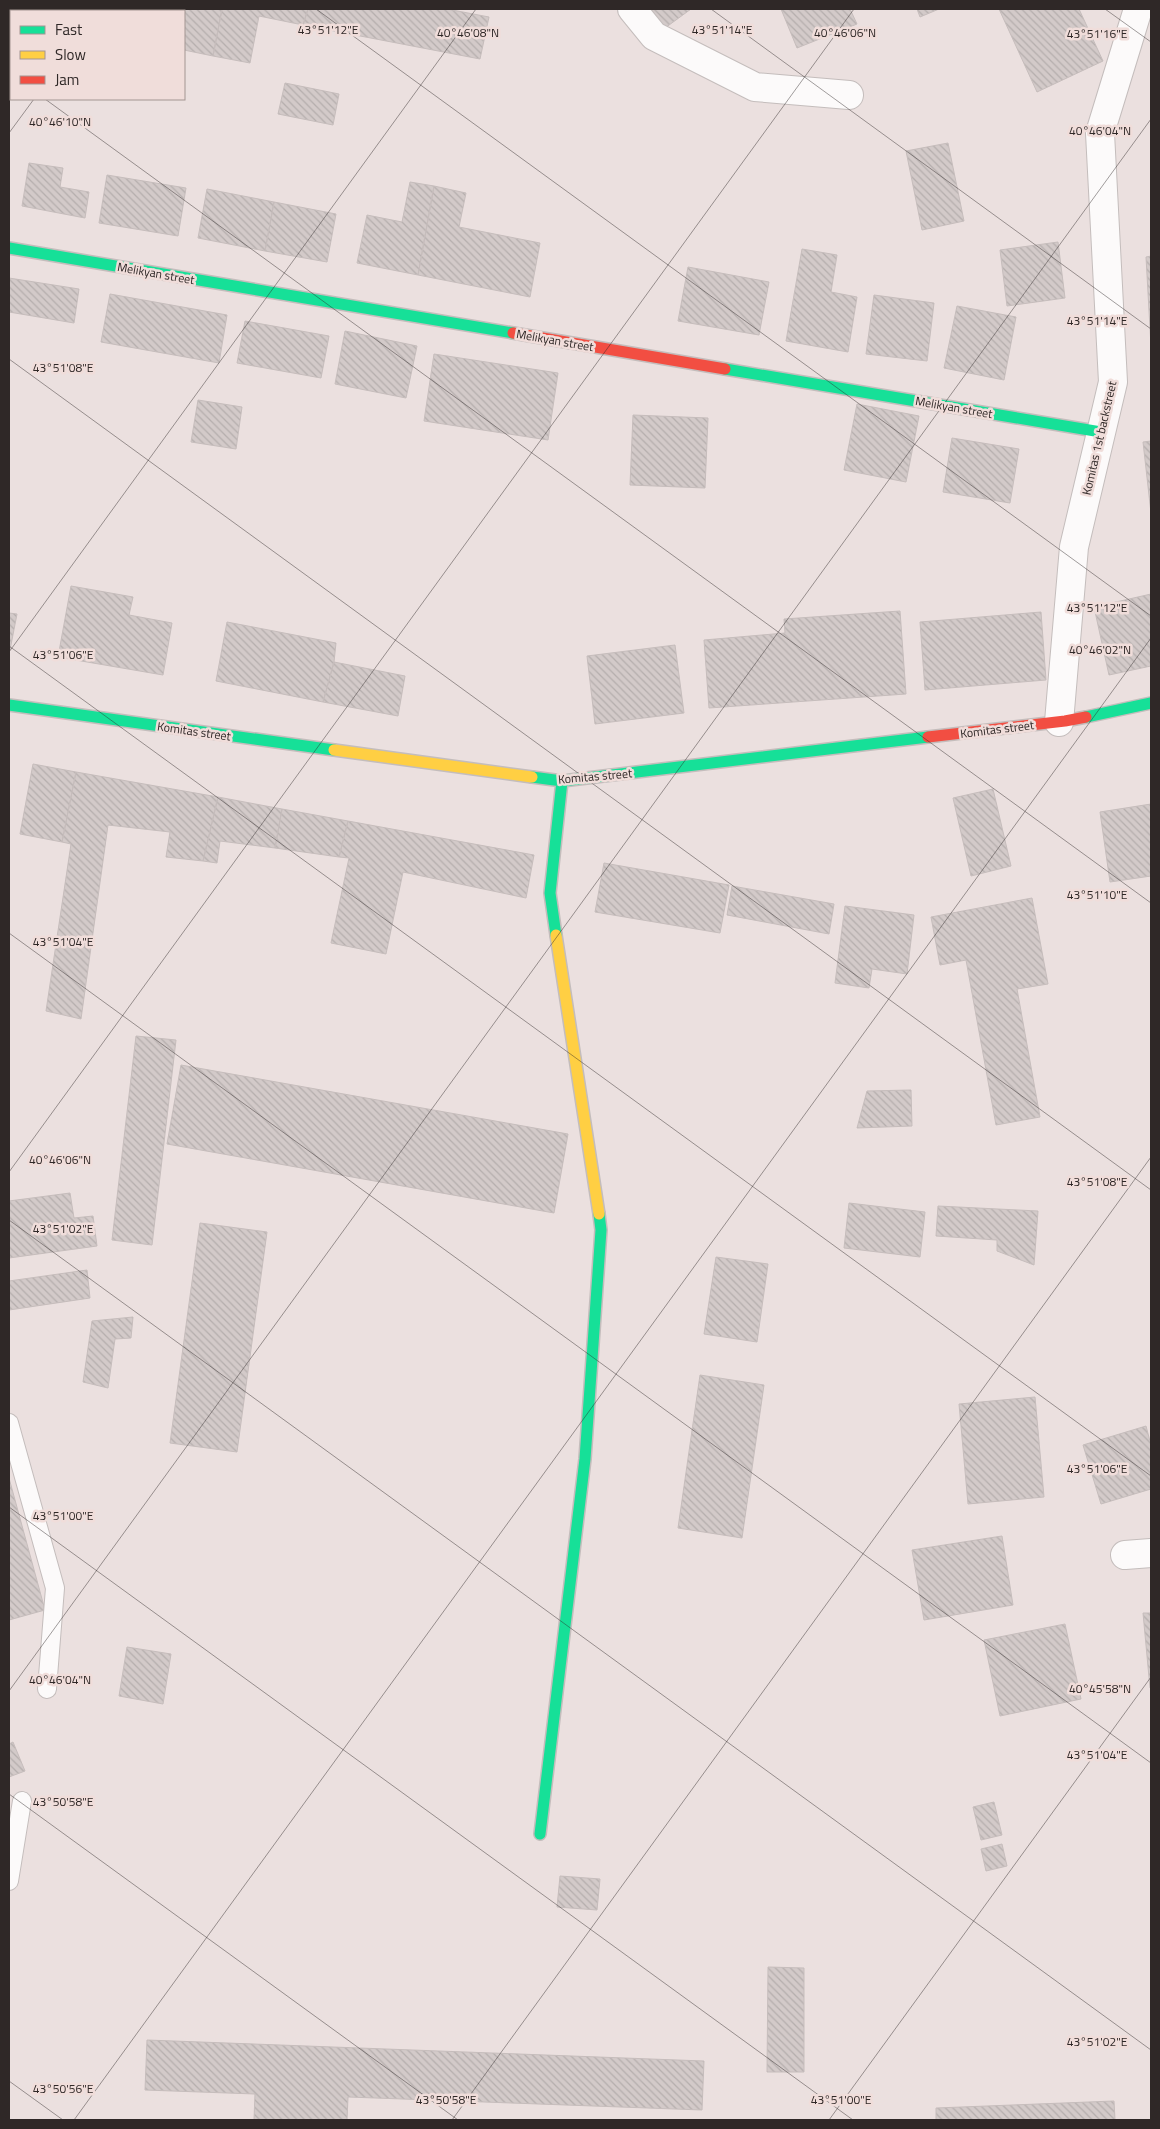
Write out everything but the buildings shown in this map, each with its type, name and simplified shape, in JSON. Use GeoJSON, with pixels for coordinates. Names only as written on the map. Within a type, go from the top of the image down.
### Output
{"type":"FeatureCollection","features":[{"type":"Feature","properties":{"kind":"street"},"geometry":{"type":"LineString","coordinates":[[632,9],[654,36],[755,87],[849,94]]}},
{"type":"Feature","properties":{"kind":"street","name":"Komitas 1st backstreet"},"geometry":{"type":"LineString","coordinates":[[1059,722],[1074,547],[1114,382],[1100,133],[1138,9]]}},
{"type":"Feature","properties":{"kind":"street","name":"Melikyan street"},"geometry":{"type":"LineString","coordinates":[[9,248],[1101,432]]}},
{"type":"Feature","properties":{"kind":"street","name":"Komitas street"},"geometry":{"type":"LineString","coordinates":[[9,706],[562,781],[1059,722],[1151,704]]}},
{"type":"Feature","properties":{"kind":"street"},"geometry":{"type":"LineString","coordinates":[[540,1834],[585,1459],[601,1230],[550,893],[562,781]]}},
{"type":"Feature","properties":{"kind":"street"},"geometry":{"type":"LineString","coordinates":[[1124,1555],[1151,1553]]}},
{"type":"Feature","properties":{"kind":"lane"},"geometry":{"type":"LineString","coordinates":[[9,1423],[55,1588],[47,1689]]}},
{"type":"Feature","properties":{"kind":"lane"},"geometry":{"type":"LineString","coordinates":[[9,1881],[22,1801]]}},
{"type":"Feature","properties":{"kind":"traffic: fast"},"geometry":{"type":"LineString","coordinates":[[9,248],[513,333]]}},
{"type":"Feature","properties":{"kind":"traffic: fast"},"geometry":{"type":"LineString","coordinates":[[725,369],[1101,432]]}},
{"type":"Feature","properties":{"kind":"traffic: fast"},"geometry":{"type":"LineString","coordinates":[[1086,717],[1151,703]]}},
{"type":"Feature","properties":{"kind":"traffic: fast"},"geometry":{"type":"LineString","coordinates":[[9,705],[334,750]]}},
{"type":"Feature","properties":{"kind":"traffic: fast"},"geometry":{"type":"LineString","coordinates":[[532,777],[562,781],[928,737]]}},
{"type":"Feature","properties":{"kind":"traffic: fast"},"geometry":{"type":"LineString","coordinates":[[556,935],[550,893],[562,781]]}},
{"type":"Feature","properties":{"kind":"traffic: fast"},"geometry":{"type":"LineString","coordinates":[[540,1834],[585,1459],[601,1230],[599,1214]]}},
{"type":"Feature","properties":{"kind":"traffic: slow"},"geometry":{"type":"LineString","coordinates":[[334,750],[532,777]]}},
{"type":"Feature","properties":{"kind":"traffic: slow"},"geometry":{"type":"LineString","coordinates":[[556,935],[599,1214]]}},
{"type":"Feature","properties":{"kind":"traffic: jam"},"geometry":{"type":"LineString","coordinates":[[513,333],[725,369]]}},
{"type":"Feature","properties":{"kind":"traffic: jam"},"geometry":{"type":"LineString","coordinates":[[928,737],[1086,717]]}}]}
